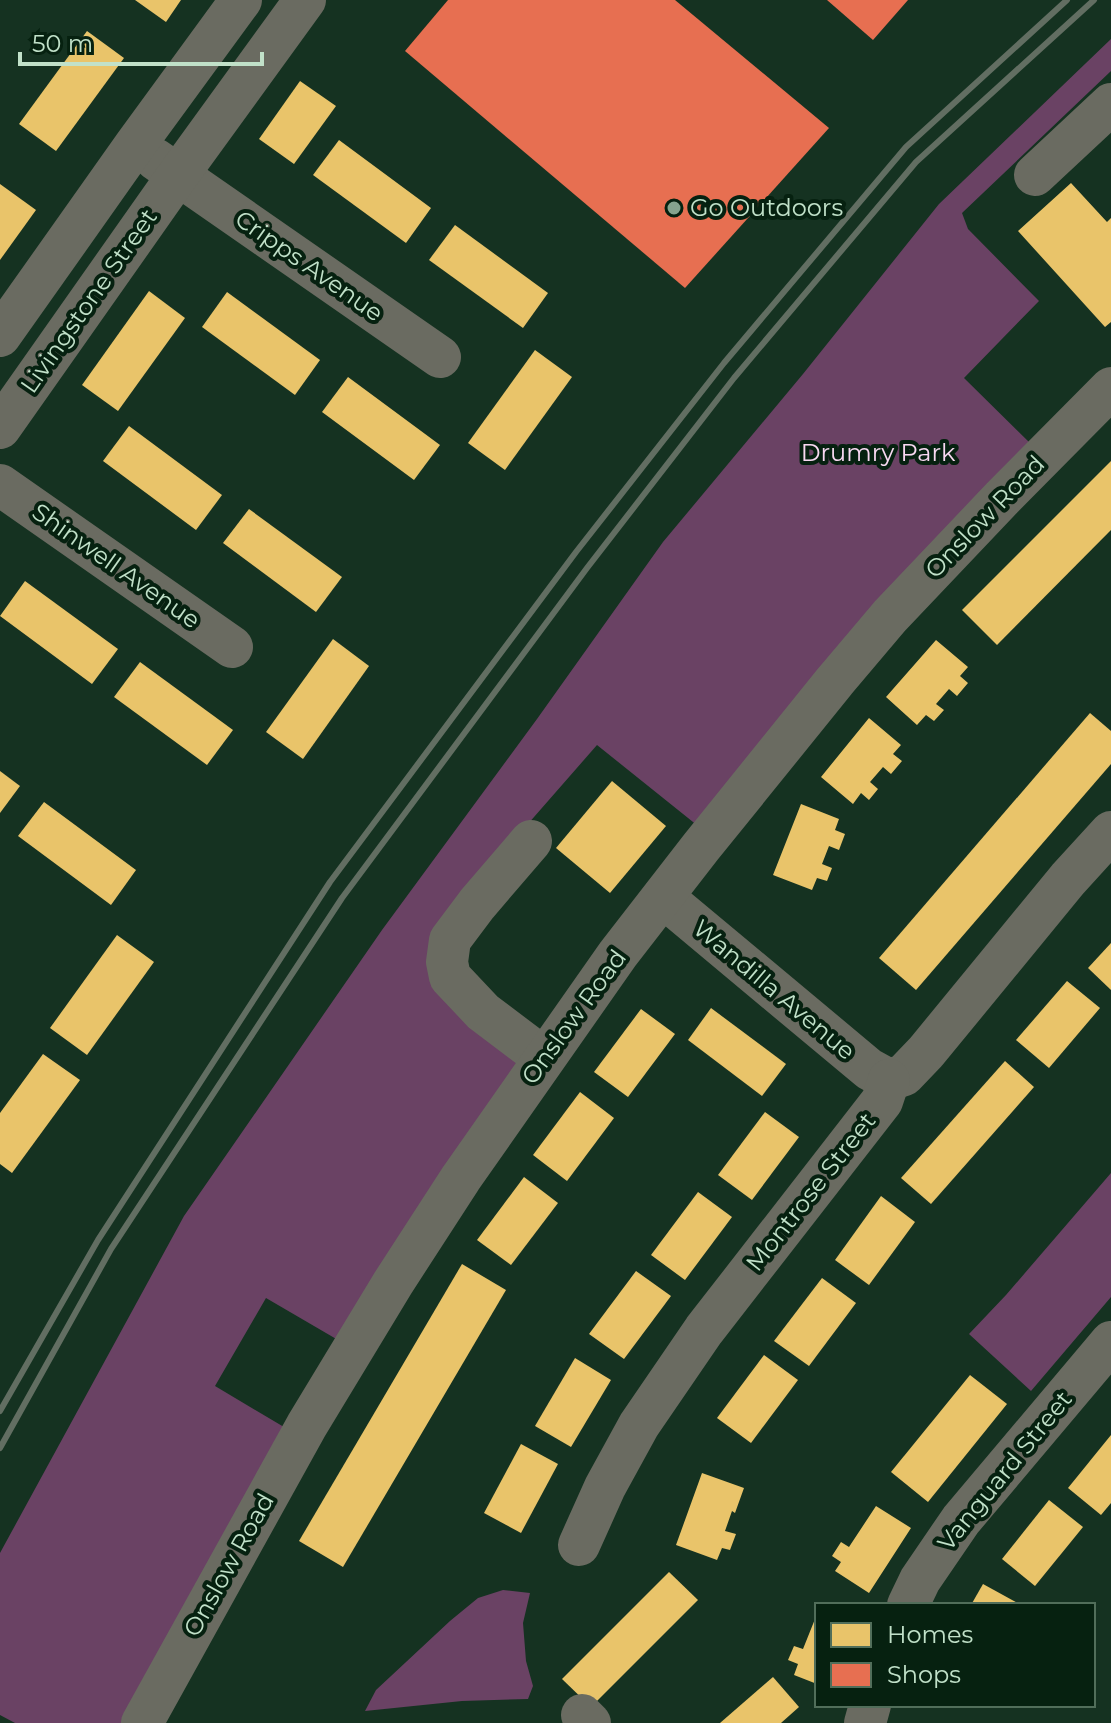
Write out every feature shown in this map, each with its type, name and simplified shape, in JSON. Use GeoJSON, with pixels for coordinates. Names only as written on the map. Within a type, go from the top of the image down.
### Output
{"type":"FeatureCollection","features":[{"type":"Feature","properties":{"kind":"street"},"geometry":{"type":"LineString","coordinates":[[0,336],[241,0]]}},
{"type":"Feature","properties":{"kind":"street","name":"Livingstone Street"},"geometry":{"type":"LineString","coordinates":[[0,428],[305,0]]}},
{"type":"Feature","properties":{"kind":"street"},"geometry":{"type":"LineString","coordinates":[[1035,175],[1111,104]]}},
{"type":"Feature","properties":{"kind":"street"},"geometry":{"type":"LineString","coordinates":[[135,145],[178,175]]}},
{"type":"Feature","properties":{"kind":"street","name":"Cripps Avenue"},"geometry":{"type":"LineString","coordinates":[[178,175],[440,357]]}},
{"type":"Feature","properties":{"kind":"street","name":"Onslow Road"},"geometry":{"type":"LineString","coordinates":[[142,1723],[307,1425],[401,1270],[461,1178],[618,954],[890,616],[1111,388]]}},
{"type":"Feature","properties":{"kind":"street","name":"Shinwell Avenue"},"geometry":{"type":"LineString","coordinates":[[0,485],[232,647]]}},
{"type":"Feature","properties":{"kind":"street","name":"Montrose Street"},"geometry":{"type":"LineString","coordinates":[[579,1545],[605,1487],[639,1425],[704,1330],[882,1101],[889,1080],[904,1075],[926,1052],[1068,879],[1111,832]]}},
{"type":"Feature","properties":{"kind":"street"},"geometry":{"type":"LineString","coordinates":[[531,841],[450,940],[447,962],[450,977],[483,1012],[544,1058]]}},
{"type":"Feature","properties":{"kind":"street","name":"Wandilla Avenue"},"geometry":{"type":"LineString","coordinates":[[663,897],[869,1069],[889,1080]]}},
{"type":"Feature","properties":{"kind":"street","name":"Vanguard Street"},"geometry":{"type":"LineString","coordinates":[[909,1603],[920,1580],[961,1520],[1111,1342]]}},
{"type":"Feature","properties":{"kind":"green space","name":"Drumry Park"},"geometry":{"type":"Polygon","coordinates":[[[1111,39],[1111,71],[962,213],[968,229],[1039,301],[964,378],[1031,444],[703,830],[597,745],[444,920],[431,983],[539,1065],[338,1340],[266,1298],[215,1386],[289,1430],[127,1723],[15,1723],[0,1715],[0,1553],[184,1216],[382,930],[663,542],[939,204],[1111,39]]]}},
{"type":"Feature","properties":{"kind":"green space"},"geometry":{"type":"Polygon","coordinates":[[[1111,1173],[1111,1297],[1031,1391],[969,1334],[1111,1173]]]}},
{"type":"Feature","properties":{"kind":"green space"},"geometry":{"type":"Polygon","coordinates":[[[503,1590],[530,1593],[523,1623],[526,1661],[533,1686],[528,1699],[462,1701],[365,1711],[376,1690],[450,1621],[478,1598],[503,1590]]]}},
{"type":"Feature","properties":{"kind":"building: Homes"},"geometry":{"type":"Polygon","coordinates":[[[135,0],[181,0],[166,22],[135,0]]]}},
{"type":"Feature","properties":{"kind":"building: Homes"},"geometry":{"type":"Polygon","coordinates":[[[87,31],[124,58],[56,151],[19,124],[87,31]]]}},
{"type":"Feature","properties":{"kind":"building: Homes"},"geometry":{"type":"Polygon","coordinates":[[[300,81],[336,106],[294,164],[259,139],[300,81]]]}},
{"type":"Feature","properties":{"kind":"building: Homes"},"geometry":{"type":"Polygon","coordinates":[[[339,140],[431,208],[406,243],[313,175],[339,140]]]}},
{"type":"Feature","properties":{"kind":"building: Homes"},"geometry":{"type":"Polygon","coordinates":[[[1071,183],[1107,222],[1111,218],[1111,322],[1105,327],[1018,231],[1071,183]]]}},
{"type":"Feature","properties":{"kind":"building: Homes"},"geometry":{"type":"Polygon","coordinates":[[[0,184],[36,210],[0,260],[0,184]]]}},
{"type":"Feature","properties":{"kind":"building: Homes"},"geometry":{"type":"Polygon","coordinates":[[[455,225],[548,293],[523,328],[429,260],[455,225]]]}},
{"type":"Feature","properties":{"kind":"building: Homes"},"geometry":{"type":"Polygon","coordinates":[[[149,291],[185,318],[118,411],[82,385],[149,291]]]}},
{"type":"Feature","properties":{"kind":"building: Homes"},"geometry":{"type":"Polygon","coordinates":[[[227,292],[320,360],[295,395],[202,327],[227,292]]]}},
{"type":"Feature","properties":{"kind":"building: Homes"},"geometry":{"type":"Polygon","coordinates":[[[535,350],[572,377],[505,470],[468,443],[535,350]]]}},
{"type":"Feature","properties":{"kind":"building: Homes"},"geometry":{"type":"Polygon","coordinates":[[[348,377],[440,445],[414,480],[322,412],[348,377]]]}},
{"type":"Feature","properties":{"kind":"building: Homes"},"geometry":{"type":"Polygon","coordinates":[[[129,426],[222,495],[196,530],[103,461],[129,426]]]}},
{"type":"Feature","properties":{"kind":"building: Homes"},"geometry":{"type":"Polygon","coordinates":[[[1111,461],[1111,530],[997,645],[962,610],[1111,461]]]}},
{"type":"Feature","properties":{"kind":"building: Homes"},"geometry":{"type":"Polygon","coordinates":[[[249,509],[342,577],[316,612],[223,543],[249,509]]]}},
{"type":"Feature","properties":{"kind":"building: Homes"},"geometry":{"type":"Polygon","coordinates":[[[25,581],[118,649],[92,684],[0,616],[25,581]]]}},
{"type":"Feature","properties":{"kind":"building: Homes"},"geometry":{"type":"Polygon","coordinates":[[[333,639],[369,666],[303,759],[266,732],[333,639]]]}},
{"type":"Feature","properties":{"kind":"building: Homes"},"geometry":{"type":"Polygon","coordinates":[[[936,640],[968,667],[960,676],[968,683],[957,696],[949,689],[936,704],[944,710],[934,721],[926,715],[917,725],[886,697],[936,640]]]}},
{"type":"Feature","properties":{"kind":"building: Homes"},"geometry":{"type":"Polygon","coordinates":[[[140,662],[233,730],[207,765],[114,697],[140,662]]]}},
{"type":"Feature","properties":{"kind":"building: Homes"},"geometry":{"type":"Polygon","coordinates":[[[1090,713],[1111,731],[1111,764],[916,990],[879,958],[1090,713]]]}},
{"type":"Feature","properties":{"kind":"building: Homes"},"geometry":{"type":"Polygon","coordinates":[[[869,718],[901,745],[893,754],[902,761],[891,774],[883,767],[870,782],[878,789],[869,800],[861,793],[853,804],[821,777],[869,718]]]}},
{"type":"Feature","properties":{"kind":"building: Homes"},"geometry":{"type":"Polygon","coordinates":[[[0,771],[20,786],[0,813],[0,771]]]}},
{"type":"Feature","properties":{"kind":"building: Homes"},"geometry":{"type":"Polygon","coordinates":[[[612,781],[666,826],[610,893],[556,848],[612,781]]]}},
{"type":"Feature","properties":{"kind":"building: Homes"},"geometry":{"type":"Polygon","coordinates":[[[44,802],[136,870],[111,905],[18,836],[44,802]]]}},
{"type":"Feature","properties":{"kind":"building: Homes"},"geometry":{"type":"Polygon","coordinates":[[[801,804],[839,819],[835,830],[845,834],[839,850],[829,846],[822,864],[832,868],[827,881],[817,878],[812,890],[773,875],[801,804]]]}},
{"type":"Feature","properties":{"kind":"building: Homes"},"geometry":{"type":"Polygon","coordinates":[[[117,935],[154,962],[87,1055],[50,1028],[117,935]]]}},
{"type":"Feature","properties":{"kind":"building: Homes"},"geometry":{"type":"Polygon","coordinates":[[[1111,943],[1111,990],[1088,968],[1111,943]]]}},
{"type":"Feature","properties":{"kind":"building: Homes"},"geometry":{"type":"Polygon","coordinates":[[[1067,981],[1100,1008],[1049,1068],[1016,1040],[1067,981]]]}},
{"type":"Feature","properties":{"kind":"building: Homes"},"geometry":{"type":"Polygon","coordinates":[[[711,1008],[786,1064],[762,1096],[688,1040],[711,1008]]]}},
{"type":"Feature","properties":{"kind":"building: Homes"},"geometry":{"type":"Polygon","coordinates":[[[641,1009],[675,1034],[628,1097],[594,1072],[641,1009]]]}},
{"type":"Feature","properties":{"kind":"building: Homes"},"geometry":{"type":"Polygon","coordinates":[[[43,1054],[80,1080],[12,1173],[0,1164],[0,1113],[43,1054]]]}},
{"type":"Feature","properties":{"kind":"building: Homes"},"geometry":{"type":"Polygon","coordinates":[[[1005,1061],[1034,1087],[931,1204],[901,1178],[1005,1061]]]}},
{"type":"Feature","properties":{"kind":"building: Homes"},"geometry":{"type":"Polygon","coordinates":[[[580,1092],[614,1118],[567,1181],[533,1155],[580,1092]]]}},
{"type":"Feature","properties":{"kind":"building: Homes"},"geometry":{"type":"Polygon","coordinates":[[[765,1112],[799,1137],[752,1200],[718,1175],[765,1112]]]}},
{"type":"Feature","properties":{"kind":"building: Homes"},"geometry":{"type":"Polygon","coordinates":[[[524,1177],[558,1203],[511,1265],[477,1240],[524,1177]]]}},
{"type":"Feature","properties":{"kind":"building: Homes"},"geometry":{"type":"Polygon","coordinates":[[[698,1192],[732,1217],[685,1280],[651,1255],[698,1192]]]}},
{"type":"Feature","properties":{"kind":"building: Homes"},"geometry":{"type":"Polygon","coordinates":[[[881,1196],[915,1222],[869,1285],[835,1260],[881,1196]]]}},
{"type":"Feature","properties":{"kind":"building: Homes"},"geometry":{"type":"Polygon","coordinates":[[[462,1264],[506,1290],[343,1567],[299,1541],[462,1264]]]}},
{"type":"Feature","properties":{"kind":"building: Homes"},"geometry":{"type":"Polygon","coordinates":[[[636,1271],[671,1296],[624,1359],[589,1334],[636,1271]]]}},
{"type":"Feature","properties":{"kind":"building: Homes"},"geometry":{"type":"Polygon","coordinates":[[[822,1278],[856,1303],[809,1366],[774,1341],[822,1278]]]}},
{"type":"Feature","properties":{"kind":"building: Homes"},"geometry":{"type":"Polygon","coordinates":[[[764,1355],[798,1380],[751,1443],[717,1418],[764,1355]]]}},
{"type":"Feature","properties":{"kind":"building: Homes"},"geometry":{"type":"Polygon","coordinates":[[[575,1358],[611,1380],[571,1447],[535,1426],[575,1358]]]}},
{"type":"Feature","properties":{"kind":"building: Homes"},"geometry":{"type":"Polygon","coordinates":[[[970,1375],[1007,1404],[928,1502],[891,1472],[970,1375]]]}},
{"type":"Feature","properties":{"kind":"building: Homes"},"geometry":{"type":"Polygon","coordinates":[[[1111,1435],[1111,1503],[1101,1515],[1068,1488],[1111,1435]]]}},
{"type":"Feature","properties":{"kind":"building: Homes"},"geometry":{"type":"Polygon","coordinates":[[[521,1444],[558,1464],[521,1533],[484,1513],[521,1444]]]}},
{"type":"Feature","properties":{"kind":"building: Homes"},"geometry":{"type":"Polygon","coordinates":[[[702,1473],[744,1488],[725,1531],[736,1534],[730,1550],[722,1548],[717,1560],[676,1545],[702,1473]]]}},
{"type":"Feature","properties":{"kind":"building: Homes"},"geometry":{"type":"Polygon","coordinates":[[[1049,1500],[1083,1527],[1035,1586],[1002,1559],[1049,1500]]]}},
{"type":"Feature","properties":{"kind":"building: Homes"},"geometry":{"type":"Polygon","coordinates":[[[876,1506],[911,1528],[869,1593],[835,1571],[841,1562],[832,1556],[841,1542],[849,1547],[876,1506]]]}},
{"type":"Feature","properties":{"kind":"building: Homes"},"geometry":{"type":"Polygon","coordinates":[[[669,1572],[698,1600],[591,1707],[562,1679],[669,1572]]]}},
{"type":"Feature","properties":{"kind":"building: Homes"},"geometry":{"type":"Polygon","coordinates":[[[983,1584],[1017,1603],[972,1603],[983,1584]]]}},
{"type":"Feature","properties":{"kind":"building: Homes"},"geometry":{"type":"Polygon","coordinates":[[[815,1619],[815,1683],[794,1675],[798,1664],[788,1660],[794,1646],[803,1649],[815,1619]]]}},
{"type":"Feature","properties":{"kind":"building: Homes"},"geometry":{"type":"Polygon","coordinates":[[[773,1677],[799,1707],[781,1723],[720,1723],[773,1677]]]}},
{"type":"Feature","properties":{"kind":"building: Shops","name":"Go Outdoors"},"geometry":{"type":"Polygon","coordinates":[[[448,0],[675,0],[829,128],[685,288],[405,51],[448,0]]]}},
{"type":"Feature","properties":{"kind":"building: Shops"},"geometry":{"type":"Polygon","coordinates":[[[827,0],[908,0],[873,40],[827,0]]]}},
{"type":"Feature","properties":{"kind":"railway"},"geometry":{"type":"LineString","coordinates":[[0,1411],[98,1240],[330,882],[576,552],[724,363],[906,147],[1067,0]]}},
{"type":"Feature","properties":{"kind":"railway"},"geometry":{"type":"LineString","coordinates":[[0,1448],[111,1249],[342,898],[587,568],[734,378],[916,162],[1094,0]]}},
{"type":"Feature","properties":{"kind":"place","name":"Go Outdoors"},"geometry":{"type":"Point","coordinates":[674,208]}}]}
